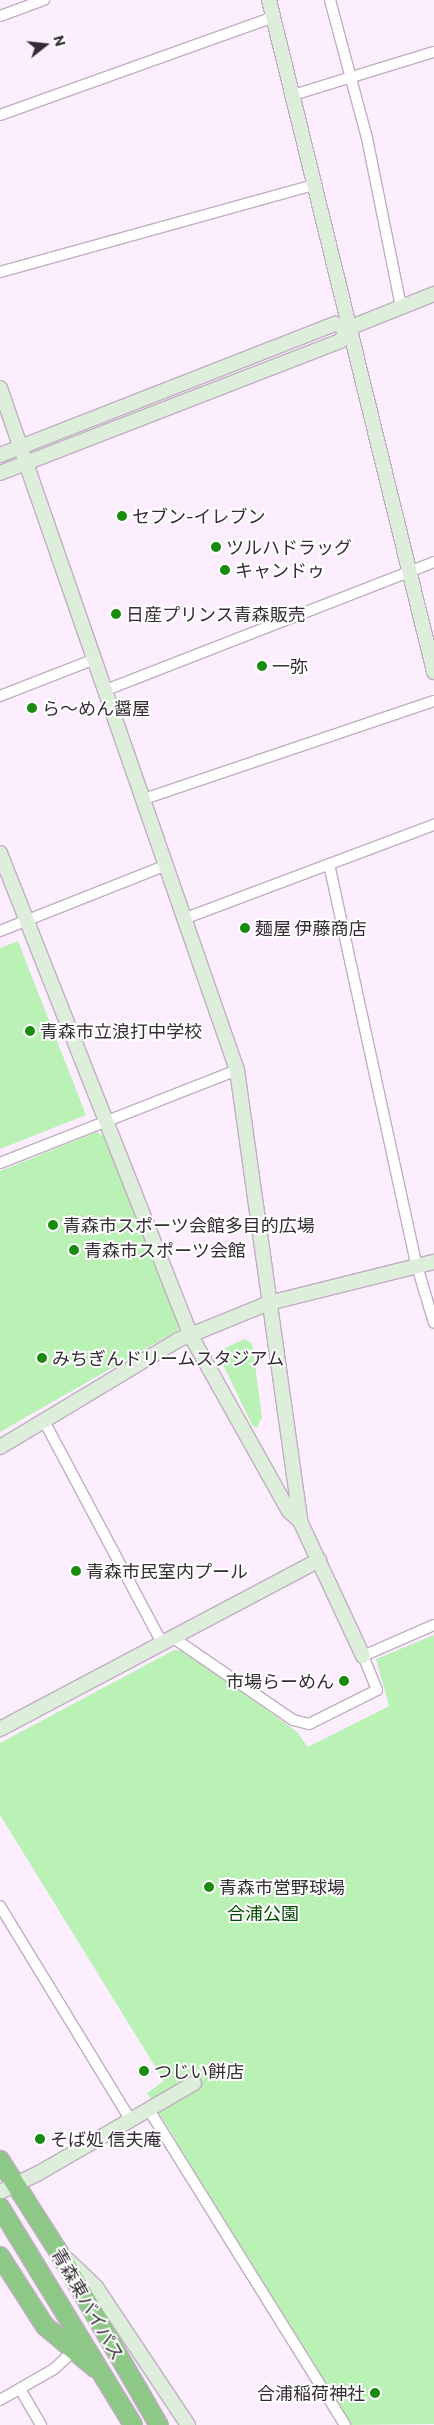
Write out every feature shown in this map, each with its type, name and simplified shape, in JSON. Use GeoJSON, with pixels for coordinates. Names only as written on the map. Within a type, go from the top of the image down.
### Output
{"type":"FeatureCollection","features":[{"type":"Feature","properties":{"kind":"highway","name":"青森東バイパス"},"geometry":{"type":"LineString","coordinates":[[0,2160],[8,2188],[58,2251],[158,2425]]}},
{"type":"Feature","properties":{"kind":"highway","name":"青森東バイパス"},"geometry":{"type":"LineString","coordinates":[[0,2207],[133,2425]]}},
{"type":"Feature","properties":{"kind":"highway"},"geometry":{"type":"LineString","coordinates":[[0,2256],[45,2326],[103,2375]]}},
{"type":"Feature","properties":{"kind":"street"},"geometry":{"type":"LineString","coordinates":[[0,16],[44,0]]}},
{"type":"Feature","properties":{"kind":"street"},"geometry":{"type":"LineString","coordinates":[[269,0],[434,672]]}},
{"type":"Feature","properties":{"kind":"street"},"geometry":{"type":"LineString","coordinates":[[330,0],[367,138],[401,306]]}},
{"type":"Feature","properties":{"kind":"street"},"geometry":{"type":"LineString","coordinates":[[0,115],[273,17]]}},
{"type":"Feature","properties":{"kind":"street"},"geometry":{"type":"LineString","coordinates":[[293,95],[434,52]]}},
{"type":"Feature","properties":{"kind":"street"},"geometry":{"type":"LineString","coordinates":[[0,272],[314,184]]}},
{"type":"Feature","properties":{"kind":"street"},"geometry":{"type":"LineString","coordinates":[[0,474],[340,341],[349,328],[434,294]]}},
{"type":"Feature","properties":{"kind":"street"},"geometry":{"type":"LineString","coordinates":[[0,455],[335,324],[349,328]]}},
{"type":"Feature","properties":{"kind":"street"},"geometry":{"type":"LineString","coordinates":[[0,388],[186,918],[237,1070],[300,1521],[377,1690],[309,1724],[298,1721],[167,1640],[44,1421]]}},
{"type":"Feature","properties":{"kind":"street"},"geometry":{"type":"LineString","coordinates":[[106,690],[434,562]]}},
{"type":"Feature","properties":{"kind":"street"},"geometry":{"type":"LineString","coordinates":[[0,696],[95,659]]}},
{"type":"Feature","properties":{"kind":"street"},"geometry":{"type":"LineString","coordinates":[[144,799],[434,701]]}},
{"type":"Feature","properties":{"kind":"street"},"geometry":{"type":"LineString","coordinates":[[186,918],[434,824]]}},
{"type":"Feature","properties":{"kind":"street"},"geometry":{"type":"LineString","coordinates":[[0,853],[192,1336],[289,1511],[300,1521]]}},
{"type":"Feature","properties":{"kind":"street"},"geometry":{"type":"LineString","coordinates":[[329,864],[417,1266],[434,1323]]}},
{"type":"Feature","properties":{"kind":"street"},"geometry":{"type":"LineString","coordinates":[[0,931],[167,865]]}},
{"type":"Feature","properties":{"kind":"street"},"geometry":{"type":"LineString","coordinates":[[0,1163],[237,1070]]}},
{"type":"Feature","properties":{"kind":"street"},"geometry":{"type":"LineString","coordinates":[[0,1446],[178,1340],[192,1336],[269,1303],[434,1262]]}},
{"type":"Feature","properties":{"kind":"street"},"geometry":{"type":"LineString","coordinates":[[0,1729],[319,1560]]}},
{"type":"Feature","properties":{"kind":"street"},"geometry":{"type":"LineString","coordinates":[[363,1656],[434,1625]]}},
{"type":"Feature","properties":{"kind":"street"},"geometry":{"type":"LineString","coordinates":[[0,1906],[131,2121]]}},
{"type":"Feature","properties":{"kind":"street"},"geometry":{"type":"LineString","coordinates":[[8,2188],[131,2121],[194,2083]]}},
{"type":"Feature","properties":{"kind":"street"},"geometry":{"type":"LineString","coordinates":[[149,2110],[345,2425]]}},
{"type":"Feature","properties":{"kind":"street"},"geometry":{"type":"LineString","coordinates":[[58,2251],[96,2287],[188,2425]]}},
{"type":"Feature","properties":{"kind":"street"},"geometry":{"type":"LineString","coordinates":[[0,2400],[59,2366],[73,2351]]}},
{"type":"Feature","properties":{"kind":"street"},"geometry":{"type":"LineString","coordinates":[[20,2389],[41,2425]]}},
{"type":"Feature","properties":{"kind":"green space","name":"青森市立浪打中学校"},"geometry":{"type":"Polygon","coordinates":[[[18,941],[86,1115],[0,1149],[0,948],[18,941]]]}},
{"type":"Feature","properties":{"kind":"green space","name":"青森市スポーツ会館"},"geometry":{"type":"Polygon","coordinates":[[[97,1132],[104,1137],[180,1329],[0,1432],[0,1171],[97,1132]]]}},
{"type":"Feature","properties":{"kind":"green space"},"geometry":{"type":"Polygon","coordinates":[[[244,1339],[252,1343],[262,1417],[257,1428],[252,1425],[217,1352],[244,1339]]]}},
{"type":"Feature","properties":{"kind":"green space","name":"合浦公園"},"geometry":{"type":"Polygon","coordinates":[[[434,1635],[434,2424],[348,2425],[147,2093],[164,2081],[0,1815],[0,1743],[174,1650],[184,1651],[296,1731],[308,1747],[389,1706],[376,1659],[434,1635]]]}},
{"type":"Feature","properties":{"kind":"place","name":"セブン-イレブン"},"geometry":{"type":"Point","coordinates":[122,516]}},
{"type":"Feature","properties":{"kind":"place","name":"ツルハドラッグ"},"geometry":{"type":"Point","coordinates":[216,547]}},
{"type":"Feature","properties":{"kind":"place","name":"キャンドゥ"},"geometry":{"type":"Point","coordinates":[225,570]}},
{"type":"Feature","properties":{"kind":"place","name":"日産プリンス青森販売"},"geometry":{"type":"Point","coordinates":[116,614]}},
{"type":"Feature","properties":{"kind":"place","name":"一弥"},"geometry":{"type":"Point","coordinates":[262,666]}},
{"type":"Feature","properties":{"kind":"place","name":"ら～めん醤屋"},"geometry":{"type":"Point","coordinates":[32,708]}},
{"type":"Feature","properties":{"kind":"place","name":"麺屋 伊藤商店"},"geometry":{"type":"Point","coordinates":[245,928]}},
{"type":"Feature","properties":{"kind":"place","name":"青森市立浪打中学校"},"geometry":{"type":"Point","coordinates":[30,1031]}},
{"type":"Feature","properties":{"kind":"place","name":"青森市スポーツ会館多目的広場"},"geometry":{"type":"Point","coordinates":[53,1225]}},
{"type":"Feature","properties":{"kind":"place","name":"青森市スポーツ会館"},"geometry":{"type":"Point","coordinates":[74,1250]}},
{"type":"Feature","properties":{"kind":"place","name":"みちぎんドリームスタジアム"},"geometry":{"type":"Point","coordinates":[42,1358]}},
{"type":"Feature","properties":{"kind":"place","name":"青森市民室内プール"},"geometry":{"type":"Point","coordinates":[76,1571]}},
{"type":"Feature","properties":{"kind":"place","name":"市場らーめん"},"geometry":{"type":"Point","coordinates":[344,1681]}},
{"type":"Feature","properties":{"kind":"place","name":"青森市営野球場"},"geometry":{"type":"Point","coordinates":[209,1887]}},
{"type":"Feature","properties":{"kind":"place","name":"つじい餅店"},"geometry":{"type":"Point","coordinates":[144,2071]}},
{"type":"Feature","properties":{"kind":"place","name":"そば処 信夫庵"},"geometry":{"type":"Point","coordinates":[40,2139]}},
{"type":"Feature","properties":{"kind":"place","name":"合浦稲荷神社"},"geometry":{"type":"Point","coordinates":[375,2393]}}]}
